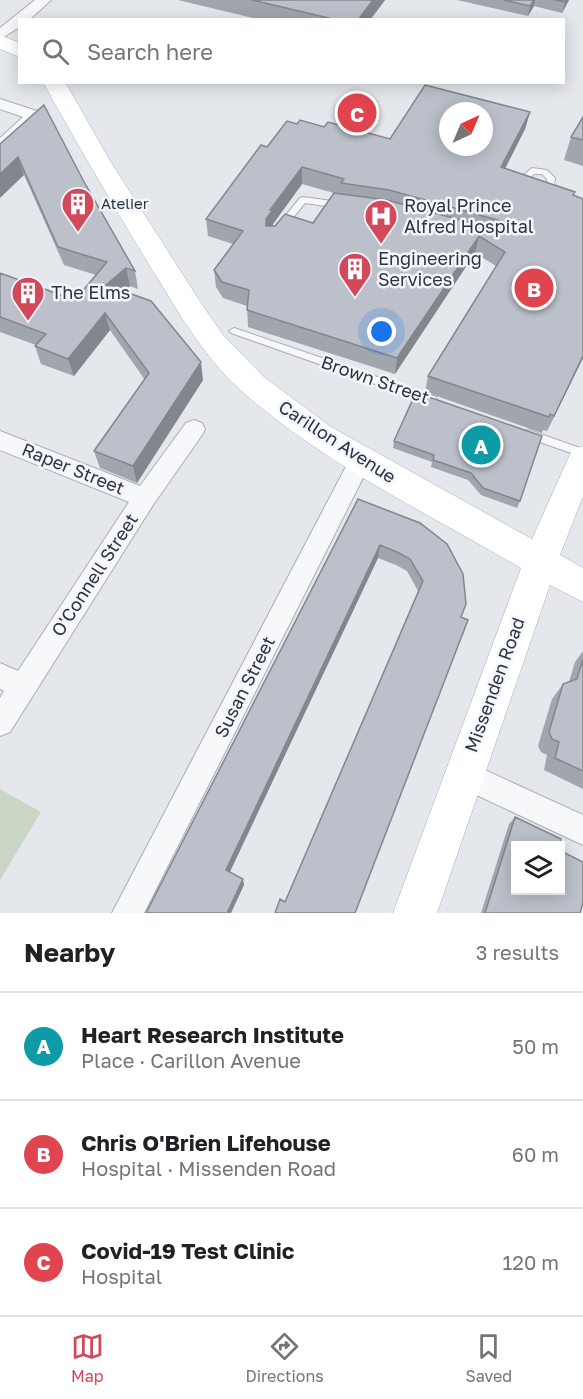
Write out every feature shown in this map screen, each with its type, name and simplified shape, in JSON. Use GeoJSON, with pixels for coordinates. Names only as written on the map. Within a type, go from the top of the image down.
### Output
{"type":"FeatureCollection","features":[{"type":"Feature","properties":{"kind":"main road","name":"Carillon Avenue"},"geometry":{"type":"LineString","coordinates":[[55,84],[100,164],[213,342],[254,385],[285,411],[361,460],[583,586]]}},
{"type":"Feature","properties":{"kind":"main road","name":"Missenden Road"},"geometry":{"type":"LineString","coordinates":[[415,913],[540,562],[583,459]]}},
{"type":"Feature","properties":{"kind":"street"},"geometry":{"type":"LineString","coordinates":[[22,18],[44,0]]}},
{"type":"Feature","properties":{"kind":"street"},"geometry":{"type":"LineString","coordinates":[[6,44],[18,23]]}},
{"type":"Feature","properties":{"kind":"street"},"geometry":{"type":"LineString","coordinates":[[0,104],[34,115],[0,147]]}},
{"type":"Feature","properties":{"kind":"street","name":"O'Connell Street"},"geometry":{"type":"LineString","coordinates":[[0,722],[12,681],[194,429]]}},
{"type":"Feature","properties":{"kind":"street","name":"Raper Street"},"geometry":{"type":"LineString","coordinates":[[0,440],[146,498]]}},
{"type":"Feature","properties":{"kind":"street","name":"Susan Street"},"geometry":{"type":"LineString","coordinates":[[128,913],[361,460]]}},
{"type":"Feature","properties":{"kind":"street"},"geometry":{"type":"LineString","coordinates":[[463,774],[583,830]]}},
{"type":"Feature","properties":{"kind":"lane"},"geometry":{"type":"LineString","coordinates":[[277,231],[303,201],[345,206]]}},
{"type":"Feature","properties":{"kind":"lane","name":"Brown Street"},"geometry":{"type":"LineString","coordinates":[[234,331],[439,403]]}},
{"type":"Feature","properties":{"kind":"lane"},"geometry":{"type":"LineString","coordinates":[[516,429],[583,453]]}},
{"type":"Feature","properties":{"kind":"green space"},"geometry":{"type":"Polygon","coordinates":[[[0,789],[41,812],[0,880],[0,789]]]}},
{"type":"Feature","properties":{"kind":"building"},"geometry":{"type":"Polygon","coordinates":[[[252,0],[373,0],[360,18],[328,18],[252,0]]]}},
{"type":"Feature","properties":{"kind":"building"},"geometry":{"type":"Polygon","coordinates":[[[504,0],[534,0],[530,6],[504,0]]]}},
{"type":"Feature","properties":{"kind":"building"},"geometry":{"type":"Polygon","coordinates":[[[425,85],[491,102],[439,102],[439,156],[493,156],[493,102],[530,112],[501,167],[575,192],[573,195],[583,199],[583,356],[554,416],[550,414],[549,417],[428,376],[505,252],[479,236],[397,358],[247,310],[249,290],[222,282],[214,270],[243,231],[206,219],[261,145],[267,147],[287,121],[297,124],[300,120],[324,127],[328,122],[390,139],[425,85]],[[302,167],[270,210],[272,211],[266,219],[266,226],[275,226],[285,214],[313,223],[334,193],[387,200],[504,232],[511,228],[508,223],[389,190],[341,183],[344,179],[302,167]]]}},
{"type":"Feature","properties":{"kind":"building"},"geometry":{"type":"Polygon","coordinates":[[[44,105],[83,180],[135,271],[126,268],[106,285],[151,301],[201,362],[133,466],[94,451],[149,373],[105,313],[68,359],[35,346],[46,334],[0,317],[0,273],[75,300],[107,262],[58,247],[18,157],[0,174],[0,144],[44,105]]]}},
{"type":"Feature","properties":{"kind":"building"},"geometry":{"type":"Polygon","coordinates":[[[583,117],[583,140],[571,137],[583,117]]]}},
{"type":"Feature","properties":{"kind":"building"},"geometry":{"type":"Polygon","coordinates":[[[420,394],[542,436],[520,501],[483,488],[471,473],[433,460],[434,455],[394,441],[413,399],[416,400],[420,394]]]}},
{"type":"Feature","properties":{"kind":"building"},"geometry":{"type":"Polygon","coordinates":[[[358,499],[420,523],[447,544],[463,574],[466,604],[461,617],[468,620],[355,913],[275,913],[280,899],[285,902],[423,581],[410,559],[380,545],[226,870],[243,879],[227,913],[146,913],[358,499]]]}},
{"type":"Feature","properties":{"kind":"building"},"geometry":{"type":"Polygon","coordinates":[[[583,659],[583,771],[555,758],[559,742],[552,739],[549,732],[563,684],[577,679],[583,659]]]}},
{"type":"Feature","properties":{"kind":"building"},"geometry":{"type":"Polygon","coordinates":[[[515,817],[561,839],[560,841],[511,841],[511,895],[565,895],[565,853],[583,862],[583,903],[580,913],[485,913],[515,817]]]}},
{"type":"Feature","properties":{"kind":"place","name":"Covid-19 Test Clinic"},"geometry":{"type":"Point","coordinates":[357,113]}},
{"type":"Feature","properties":{"kind":"place","name":"Atelier"},"geometry":{"type":"Point","coordinates":[78,233]}},
{"type":"Feature","properties":{"kind":"place","name":"Royal Prince Alfred Hospital"},"geometry":{"type":"Point","coordinates":[381,245]}},
{"type":"Feature","properties":{"kind":"place","name":"Chris O'Brien Lifehouse"},"geometry":{"type":"Point","coordinates":[534,288]}},
{"type":"Feature","properties":{"kind":"place","name":"Engineering Services"},"geometry":{"type":"Point","coordinates":[355,298]}},
{"type":"Feature","properties":{"kind":"place","name":"The Elms"},"geometry":{"type":"Point","coordinates":[28,322]}},
{"type":"Feature","properties":{"kind":"place","name":"Heart Research Institute"},"geometry":{"type":"Point","coordinates":[481,445]}}]}
